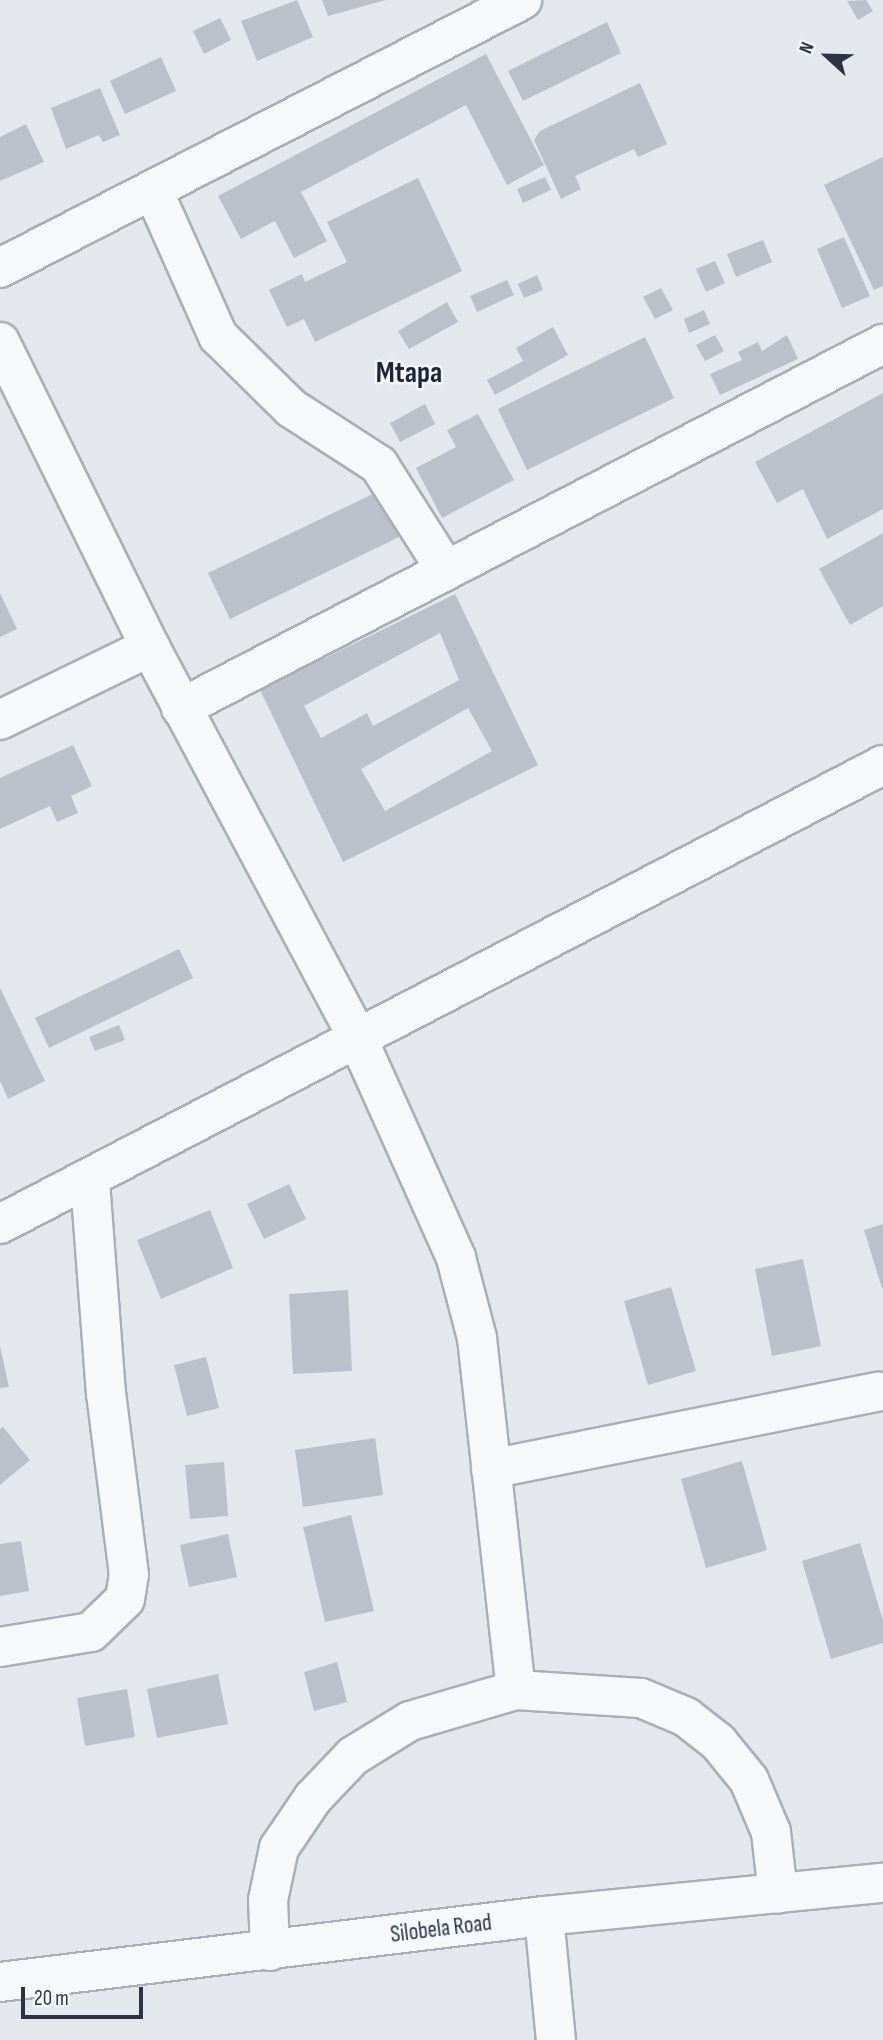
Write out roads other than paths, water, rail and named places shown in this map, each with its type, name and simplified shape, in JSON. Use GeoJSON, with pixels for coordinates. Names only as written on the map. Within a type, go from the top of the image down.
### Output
{"type":"FeatureCollection","features":[{"type":"Feature","properties":{"kind":"street"},"geometry":{"type":"LineString","coordinates":[[0,268],[522,0]]}},
{"type":"Feature","properties":{"kind":"street"},"geometry":{"type":"LineString","coordinates":[[153,190],[218,336],[291,408],[379,465],[446,570]]}},
{"type":"Feature","properties":{"kind":"street"},"geometry":{"type":"LineString","coordinates":[[0,342],[181,708],[356,1035],[456,1258],[477,1338],[516,1690]]}},
{"type":"Feature","properties":{"kind":"street"},"geometry":{"type":"LineString","coordinates":[[181,708],[883,344]]}},
{"type":"Feature","properties":{"kind":"street"},"geometry":{"type":"LineString","coordinates":[[0,720],[150,647]]}},
{"type":"Feature","properties":{"kind":"street"},"geometry":{"type":"LineString","coordinates":[[0,1224],[90,1180],[356,1035],[883,765]]}},
{"type":"Feature","properties":{"kind":"street"},"geometry":{"type":"LineString","coordinates":[[0,1647],[92,1632],[125,1599],[129,1575],[106,1394],[90,1180]]}},
{"type":"Feature","properties":{"kind":"street"},"geometry":{"type":"LineString","coordinates":[[491,1469],[878,1392]]}},
{"type":"Feature","properties":{"kind":"street"},"geometry":{"type":"LineString","coordinates":[[270,1951],[268,1900],[279,1848],[337,1772],[410,1721],[516,1690],[641,1698],[686,1717],[718,1742],[749,1780],[771,1832],[778,1894]]}},
{"type":"Feature","properties":{"kind":"street","name":"Silobela Road"},"geometry":{"type":"LineString","coordinates":[[0,1982],[544,1916],[883,1884]]}},
{"type":"Feature","properties":{"kind":"street"},"geometry":{"type":"LineString","coordinates":[[544,1916],[556,2040]]}},
{"type":"Feature","properties":{"kind":"district","name":"Mtapa"},"geometry":{"type":"Point","coordinates":[409,373]}}]}
